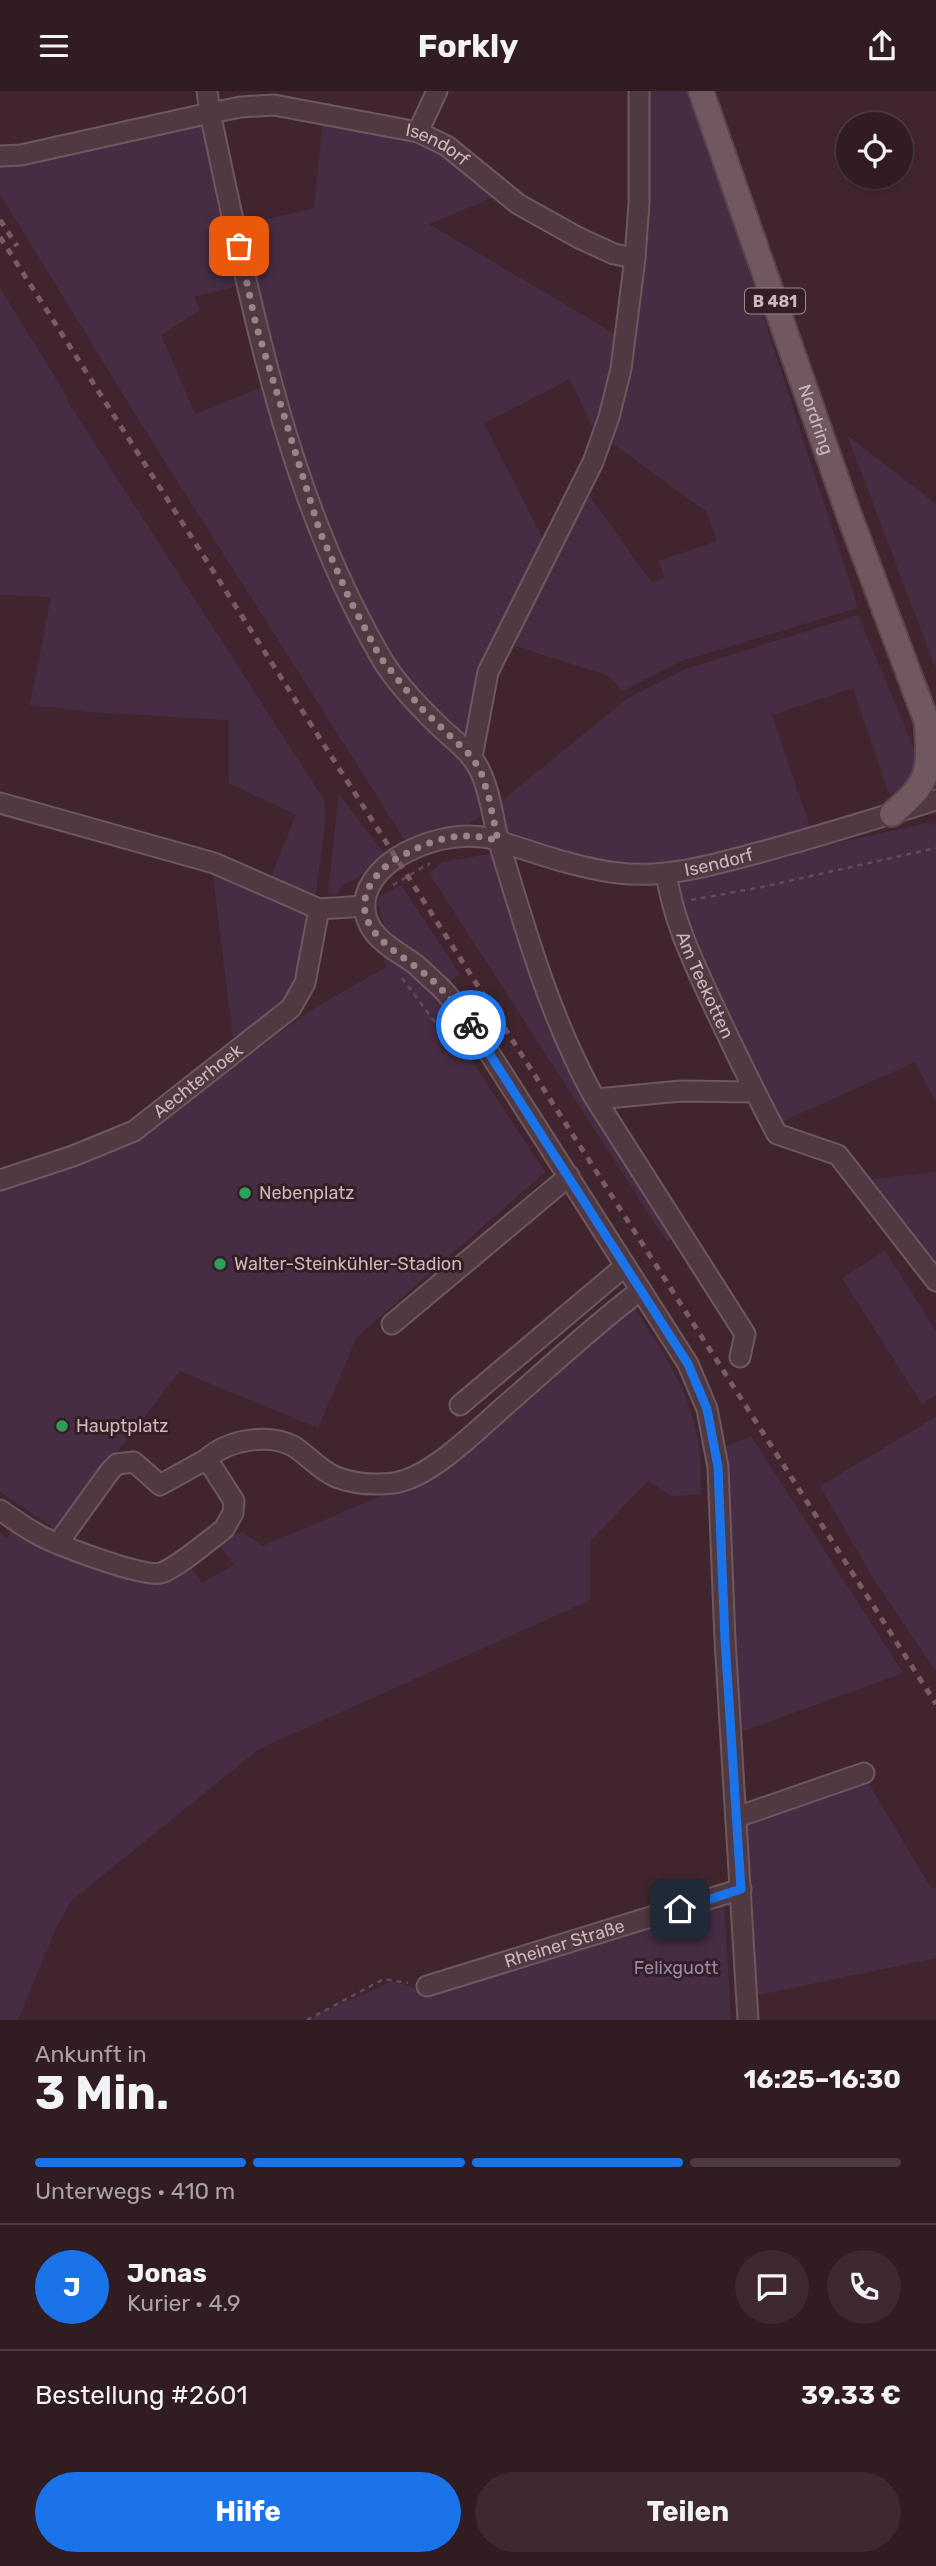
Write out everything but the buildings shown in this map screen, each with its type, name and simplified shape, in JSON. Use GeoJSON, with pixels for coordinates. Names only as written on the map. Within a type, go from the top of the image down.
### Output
{"type":"FeatureCollection","features":[{"type":"Feature","properties":{"kind":"main road","name":"Nordring"},"geometry":{"type":"LineString","coordinates":[[701,91],[848,512],[931,735]]}},
{"type":"Feature","properties":{"kind":"main road"},"geometry":{"type":"LineString","coordinates":[[892,814],[915,795],[925,780],[931,735]]}},
{"type":"Feature","properties":{"kind":"street"},"geometry":{"type":"LineString","coordinates":[[207,91],[256,325],[320,532],[350,600],[380,657],[420,707],[472,757],[481,772],[498,841],[527,936],[573,1058],[745,1334],[740,1357]]}},
{"type":"Feature","properties":{"kind":"street"},"geometry":{"type":"LineString","coordinates":[[418,132],[437,91]]}},
{"type":"Feature","properties":{"kind":"street"},"geometry":{"type":"LineString","coordinates":[[472,757],[488,672],[593,462],[609,417],[621,369],[635,258],[639,203],[639,91]]}},
{"type":"Feature","properties":{"kind":"street","name":"Isendorf"},"geometry":{"type":"LineString","coordinates":[[0,156],[20,155],[248,106],[274,105],[418,132],[447,146],[518,204],[579,238],[614,254],[635,258]]}},
{"type":"Feature","properties":{"kind":"street","name":"Isendorf"},"geometry":{"type":"LineString","coordinates":[[429,853],[442,839],[465,835],[498,841],[599,870],[640,874],[666,873],[733,859],[936,800]]}},
{"type":"Feature","properties":{"kind":"street"},"geometry":{"type":"LineString","coordinates":[[0,803],[214,863],[319,909],[366,897]]}},
{"type":"Feature","properties":{"kind":"street"},"geometry":{"type":"LineString","coordinates":[[429,853],[405,853],[378,871],[366,897],[370,926],[388,945],[443,989],[476,1032],[688,1364],[707,1409],[718,1467],[725,1640],[748,2020]]}},
{"type":"Feature","properties":{"kind":"street","name":"Am Teekotten"},"geometry":{"type":"LineString","coordinates":[[666,873],[671,904],[681,936],[754,1092],[777,1134],[838,1155],[936,1281]]}},
{"type":"Feature","properties":{"kind":"street","name":"Aechterhoek"},"geometry":{"type":"LineString","coordinates":[[0,1180],[73,1156],[134,1131],[291,1008],[305,983],[319,909]]}},
{"type":"Feature","properties":{"kind":"street"},"geometry":{"type":"LineString","coordinates":[[597,1099],[681,1091],[754,1092]]}},
{"type":"Feature","properties":{"kind":"street"},"geometry":{"type":"LineString","coordinates":[[392,1324],[569,1176]]}},
{"type":"Feature","properties":{"kind":"street"},"geometry":{"type":"LineString","coordinates":[[460,1405],[625,1266]]}},
{"type":"Feature","properties":{"kind":"street"},"geometry":{"type":"LineString","coordinates":[[58,1543],[117,1464],[134,1462],[160,1485],[220,1450],[237,1444],[267,1440],[292,1446],[325,1471],[347,1480],[379,1484],[411,1479],[433,1466],[641,1290]]}},
{"type":"Feature","properties":{"kind":"street"},"geometry":{"type":"LineString","coordinates":[[0,1510],[58,1543],[156,1573],[167,1569],[224,1529],[233,1513],[234,1501],[207,1459]]}},
{"type":"Feature","properties":{"kind":"street"},"geometry":{"type":"LineString","coordinates":[[737,1817],[864,1773]]}},
{"type":"Feature","properties":{"kind":"street","name":"Rheiner Straße"},"geometry":{"type":"LineString","coordinates":[[428,1986],[741,1889]]}},
{"type":"Feature","properties":{"kind":"path"},"geometry":{"type":"LineString","coordinates":[[671,904],[762,887],[936,848]]}},
{"type":"Feature","properties":{"kind":"path"},"geometry":{"type":"LineString","coordinates":[[366,897],[380,893],[429,853]]}},
{"type":"Feature","properties":{"kind":"path"},"geometry":{"type":"LineString","coordinates":[[397,971],[440,1029],[467,1051]]}},
{"type":"Feature","properties":{"kind":"path"},"geometry":{"type":"LineString","coordinates":[[307,2020],[384,1979],[428,1986]]}},
{"type":"Feature","properties":{"kind":"green space"},"geometry":{"type":"Polygon","coordinates":[[[650,91],[690,91],[858,608],[681,661],[623,691],[609,676],[509,644],[586,491],[651,582],[665,578],[658,561],[717,541],[707,512],[609,441],[646,227],[650,91]]]}},
{"type":"Feature","properties":{"kind":"green space"},"geometry":{"type":"Polygon","coordinates":[[[206,120],[238,286],[194,297],[200,310],[161,335],[195,414],[268,385],[345,606],[467,763],[478,785],[484,814],[469,824],[440,826],[405,840],[148,435],[0,194],[0,165],[206,120]]]}},
{"type":"Feature","properties":{"kind":"green space"},"geometry":{"type":"Polygon","coordinates":[[[323,120],[418,136],[497,196],[429,224],[620,337],[595,432],[570,379],[484,423],[544,541],[468,744],[384,655],[325,531],[298,450],[239,226],[314,208],[323,120]]]}},
{"type":"Feature","properties":{"kind":"green space"},"geometry":{"type":"Polygon","coordinates":[[[0,288],[68,398],[66,399],[324,800],[326,816],[315,901],[270,880],[296,815],[229,783],[229,720],[101,713],[30,705],[51,597],[0,595],[0,288]]]}},
{"type":"Feature","properties":{"kind":"green space"},"geometry":{"type":"Polygon","coordinates":[[[847,435],[936,504],[936,669],[847,435]]]}},
{"type":"Feature","properties":{"kind":"green space"},"geometry":{"type":"Polygon","coordinates":[[[858,615],[914,749],[914,764],[910,777],[896,791],[889,794],[853,688],[772,715],[810,827],[716,853],[643,864],[590,858],[505,830],[499,803],[628,698],[686,669],[858,615]]]}},
{"type":"Feature","properties":{"kind":"green space"},"geometry":{"type":"Polygon","coordinates":[[[339,794],[384,853],[355,880],[343,884],[336,895],[328,893],[339,794]]]}},
{"type":"Feature","properties":{"kind":"green space"},"geometry":{"type":"Polygon","coordinates":[[[928,823],[936,825],[936,1102],[915,1062],[779,1123],[688,935],[674,878],[928,823]]]}},
{"type":"Feature","properties":{"kind":"green space"},"geometry":{"type":"Polygon","coordinates":[[[494,853],[524,944],[677,1236],[667,1242],[429,873],[443,862],[494,853]]]}},
{"type":"Feature","properties":{"kind":"green space"},"geometry":{"type":"Polygon","coordinates":[[[212,869],[312,913],[298,980],[287,1005],[233,1038],[212,869]]]}},
{"type":"Feature","properties":{"kind":"green space","name":"Walter-Steinkühler-Stadion"},"geometry":{"type":"Polygon","coordinates":[[[401,885],[460,974],[436,991],[472,1061],[545,1172],[357,1337],[318,1428],[180,1371],[57,1530],[0,1492],[0,1191],[77,1166],[119,1146],[313,1009],[386,967],[383,955],[395,942],[383,922],[378,898],[401,885]]]}},
{"type":"Feature","properties":{"kind":"green space"},"geometry":{"type":"Polygon","coordinates":[[[936,1172],[936,1271],[865,1180],[936,1172]]]}},
{"type":"Feature","properties":{"kind":"green space"},"geometry":{"type":"Polygon","coordinates":[[[885,1251],[936,1331],[936,1395],[922,1404],[842,1278],[885,1251]]]}},
{"type":"Feature","properties":{"kind":"green space"},"geometry":{"type":"Polygon","coordinates":[[[631,1303],[673,1370],[688,1404],[700,1451],[701,1494],[671,1496],[648,1481],[590,1541],[590,1600],[259,1749],[72,1900],[57,1926],[18,2020],[0,2020],[0,1533],[7,1538],[14,1526],[162,1580],[187,1562],[202,1583],[234,1565],[218,1544],[242,1532],[263,1546],[414,1482],[631,1303]]]}},
{"type":"Feature","properties":{"kind":"green space"},"geometry":{"type":"Polygon","coordinates":[[[936,1417],[936,1671],[876,1583],[820,1486],[936,1417]]]}},
{"type":"Feature","properties":{"kind":"green space"},"geometry":{"type":"Polygon","coordinates":[[[751,1436],[903,1673],[741,1732],[724,1447],[751,1436]]]}},
{"type":"Feature","properties":{"kind":"green space"},"geometry":{"type":"Polygon","coordinates":[[[866,1779],[931,1888],[936,1888],[936,1958],[753,1996],[745,1822],[866,1779]]]}},
{"type":"Feature","properties":{"kind":"green space","name":"Felixguott"},"geometry":{"type":"Polygon","coordinates":[[[724,1900],[731,2020],[306,2020],[393,1981],[426,1992],[724,1900]]]}},
{"type":"Feature","properties":{"kind":"railway"},"geometry":{"type":"LineString","coordinates":[[0,220],[17,246]]}},
{"type":"Feature","properties":{"kind":"railway"},"geometry":{"type":"LineString","coordinates":[[0,237],[936,1704]]}},
{"type":"Feature","properties":{"kind":"way so far"},"geometry":{"type":"LineString","coordinates":[[239,246],[256,325],[293,451],[320,532],[350,600],[380,657],[420,707],[472,757],[481,772],[489,798],[498,841],[473,835],[457,836],[405,853],[378,871],[368,888],[365,906],[370,926],[388,945],[443,989],[471,1025]]}},
{"type":"Feature","properties":{"kind":"place","name":"Nebenplatz"},"geometry":{"type":"Point","coordinates":[245,1193]}},
{"type":"Feature","properties":{"kind":"place","name":"Walter-Steinkühler-Stadion"},"geometry":{"type":"Point","coordinates":[220,1264]}},
{"type":"Feature","properties":{"kind":"place","name":"Hauptplatz"},"geometry":{"type":"Point","coordinates":[62,1426]}},
{"type":"Feature","properties":{"kind":"route"},"geometry":{"type":"LineString","coordinates":[[471,1025],[688,1364],[707,1409],[718,1467],[725,1640],[741,1889],[680,1909]]}}]}
